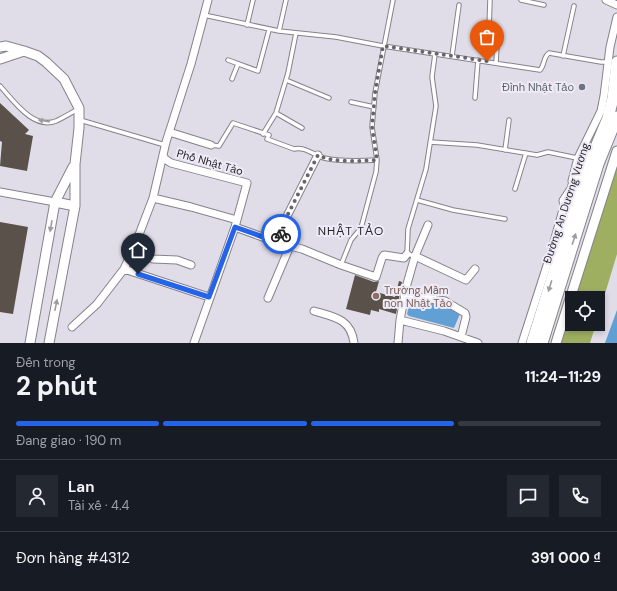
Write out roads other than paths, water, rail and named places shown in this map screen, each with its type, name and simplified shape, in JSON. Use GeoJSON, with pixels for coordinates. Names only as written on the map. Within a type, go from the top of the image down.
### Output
{"type":"FeatureCollection","features":[{"type":"Feature","properties":{"kind":"main road","name":"Đường An Dương Vương"},"geometry":{"type":"LineString","coordinates":[[532,343],[585,173],[608,118],[613,98],[612,62]]}},
{"type":"Feature","properties":{"kind":"main road","name":"Đường An Dương Vương"},"geometry":{"type":"LineString","coordinates":[[542,343],[598,164],[617,117]]}},
{"type":"Feature","properties":{"kind":"main road"},"geometry":{"type":"LineString","coordinates":[[566,201],[589,145],[593,138],[604,127]]}},
{"type":"Feature","properties":{"kind":"street","name":"Phố Nhật Tảo"},"geometry":{"type":"LineString","coordinates":[[194,343],[236,223],[247,184],[171,163],[165,159],[164,155],[165,145],[208,0]]}},
{"type":"Feature","properties":{"kind":"street"},"geometry":{"type":"LineString","coordinates":[[606,0],[617,4]]}},
{"type":"Feature","properties":{"kind":"street","name":"Đường An Dương Vương"},"geometry":{"type":"LineString","coordinates":[[522,343],[550,256],[578,158],[601,110],[612,62],[617,17]]}},
{"type":"Feature","properties":{"kind":"street"},"geometry":{"type":"LineString","coordinates":[[0,47],[6,46],[38,56],[46,62],[64,79],[79,108],[74,164],[75,206],[49,343]]}},
{"type":"Feature","properties":{"kind":"street"},"geometry":{"type":"LineString","coordinates":[[0,59],[24,52]]}},
{"type":"Feature","properties":{"kind":"street"},"geometry":{"type":"LineString","coordinates":[[169,132],[211,145]]}},
{"type":"Feature","properties":{"kind":"street"},"geometry":{"type":"LineString","coordinates":[[556,343],[617,151]]}},
{"type":"Feature","properties":{"kind":"street"},"geometry":{"type":"LineString","coordinates":[[72,327],[97,304],[124,269],[153,198],[164,155]]}},
{"type":"Feature","properties":{"kind":"street"},"geometry":{"type":"LineString","coordinates":[[280,243],[283,224],[318,155]]}},
{"type":"Feature","properties":{"kind":"street"},"geometry":{"type":"LineString","coordinates":[[30,343],[56,202],[74,164]]}},
{"type":"Feature","properties":{"kind":"street"},"geometry":{"type":"LineString","coordinates":[[0,192],[75,206]]}},
{"type":"Feature","properties":{"kind":"street"},"geometry":{"type":"LineString","coordinates":[[153,198],[191,207],[236,223],[280,243],[302,249],[376,277],[384,255],[404,258],[411,255],[466,280],[475,269]]}},
{"type":"Feature","properties":{"kind":"street"},"geometry":{"type":"LineString","coordinates":[[398,343],[400,320],[411,255],[428,225]]}},
{"type":"Feature","properties":{"kind":"street"},"geometry":{"type":"LineString","coordinates":[[135,245],[153,259],[177,260],[191,265]]}},
{"type":"Feature","properties":{"kind":"street"},"geometry":{"type":"LineString","coordinates":[[268,298],[290,246]]}},
{"type":"Feature","properties":{"kind":"street"},"geometry":{"type":"LineString","coordinates":[[124,269],[209,297]]}},
{"type":"Feature","properties":{"kind":"street"},"geometry":{"type":"LineString","coordinates":[[404,296],[445,301],[465,313],[466,316],[461,337]]}},
{"type":"Feature","properties":{"kind":"street"},"geometry":{"type":"LineString","coordinates":[[314,311],[339,319],[349,326],[352,330],[354,343]]}},
{"type":"Feature","properties":{"kind":"street"},"geometry":{"type":"LineString","coordinates":[[400,320],[444,331],[478,343]]}},
{"type":"Feature","properties":{"kind":"lane"},"geometry":{"type":"LineString","coordinates":[[247,25],[253,0]]}},
{"type":"Feature","properties":{"kind":"lane"},"geometry":{"type":"LineString","coordinates":[[279,31],[286,0]]}},
{"type":"Feature","properties":{"kind":"lane"},"geometry":{"type":"LineString","coordinates":[[341,265],[351,240],[361,228],[376,172],[377,160],[372,127],[383,46],[393,0]]}},
{"type":"Feature","properties":{"kind":"lane"},"geometry":{"type":"LineString","coordinates":[[490,0],[489,29],[497,46],[496,63]]}},
{"type":"Feature","properties":{"kind":"lane"},"geometry":{"type":"LineString","coordinates":[[521,0],[544,5]]}},
{"type":"Feature","properties":{"kind":"lane"},"geometry":{"type":"LineString","coordinates":[[452,56],[459,5]]}},
{"type":"Feature","properties":{"kind":"lane"},"geometry":{"type":"LineString","coordinates":[[563,56],[574,6]]}},
{"type":"Feature","properties":{"kind":"lane"},"geometry":{"type":"LineString","coordinates":[[204,15],[269,30],[336,37],[383,46],[540,70],[546,55],[549,53],[601,62],[612,62]]}},
{"type":"Feature","properties":{"kind":"lane"},"geometry":{"type":"LineString","coordinates":[[228,60],[258,71],[269,30]]}},
{"type":"Feature","properties":{"kind":"lane"},"geometry":{"type":"LineString","coordinates":[[263,134],[276,113],[286,80],[296,34]]}},
{"type":"Feature","properties":{"kind":"lane"},"geometry":{"type":"LineString","coordinates":[[411,255],[408,229],[426,169],[436,106],[432,77],[435,54]]}},
{"type":"Feature","properties":{"kind":"lane"},"geometry":{"type":"LineString","coordinates":[[475,98],[478,60]]}},
{"type":"Feature","properties":{"kind":"lane"},"geometry":{"type":"LineString","coordinates":[[232,79],[238,64]]}},
{"type":"Feature","properties":{"kind":"lane"},"geometry":{"type":"LineString","coordinates":[[286,80],[329,98]]}},
{"type":"Feature","properties":{"kind":"lane"},"geometry":{"type":"LineString","coordinates":[[0,86],[30,117],[44,123],[55,122],[79,108]]}},
{"type":"Feature","properties":{"kind":"lane"},"geometry":{"type":"LineString","coordinates":[[352,102],[374,107]]}},
{"type":"Feature","properties":{"kind":"lane"},"geometry":{"type":"LineString","coordinates":[[276,113],[302,128]]}},
{"type":"Feature","properties":{"kind":"lane"},"geometry":{"type":"LineString","coordinates":[[79,120],[165,145]]}},
{"type":"Feature","properties":{"kind":"lane"},"geometry":{"type":"LineString","coordinates":[[506,150],[509,120]]}},
{"type":"Feature","properties":{"kind":"lane"},"geometry":{"type":"LineString","coordinates":[[211,145],[219,146],[233,123],[269,135],[267,139],[294,149],[299,148],[323,158],[357,161],[377,160]]}},
{"type":"Feature","properties":{"kind":"lane"},"geometry":{"type":"LineString","coordinates":[[430,142],[477,145],[537,155],[548,152],[578,158]]}},
{"type":"Feature","properties":{"kind":"lane"},"geometry":{"type":"LineString","coordinates":[[515,189],[526,154]]}},
{"type":"Feature","properties":{"kind":"lane"},"geometry":{"type":"LineString","coordinates":[[417,200],[453,210],[505,219]]}},
{"type":"Feature","properties":{"kind":"water"},"geometry":{"type":"Polygon","coordinates":[[[411,298],[442,303],[458,312],[460,314],[454,328],[409,316],[407,314],[411,298]]]}},
{"type":"Feature","properties":{"kind":"water"},"geometry":{"type":"Polygon","coordinates":[[[617,310],[617,343],[605,343],[617,310]]]}},
{"type":"Feature","properties":{"kind":"place","name":"Đình Nhật Tảo"},"geometry":{"type":"Point","coordinates":[582,87]}},
{"type":"Feature","properties":{"kind":"place","name":"Trường Mầm non Nhật Tảo"},"geometry":{"type":"Point","coordinates":[376,296]}},
{"type":"Feature","properties":{"kind":"district","name":"NHẬT TẢO"},"geometry":{"type":"Point","coordinates":[351,231]}}]}
